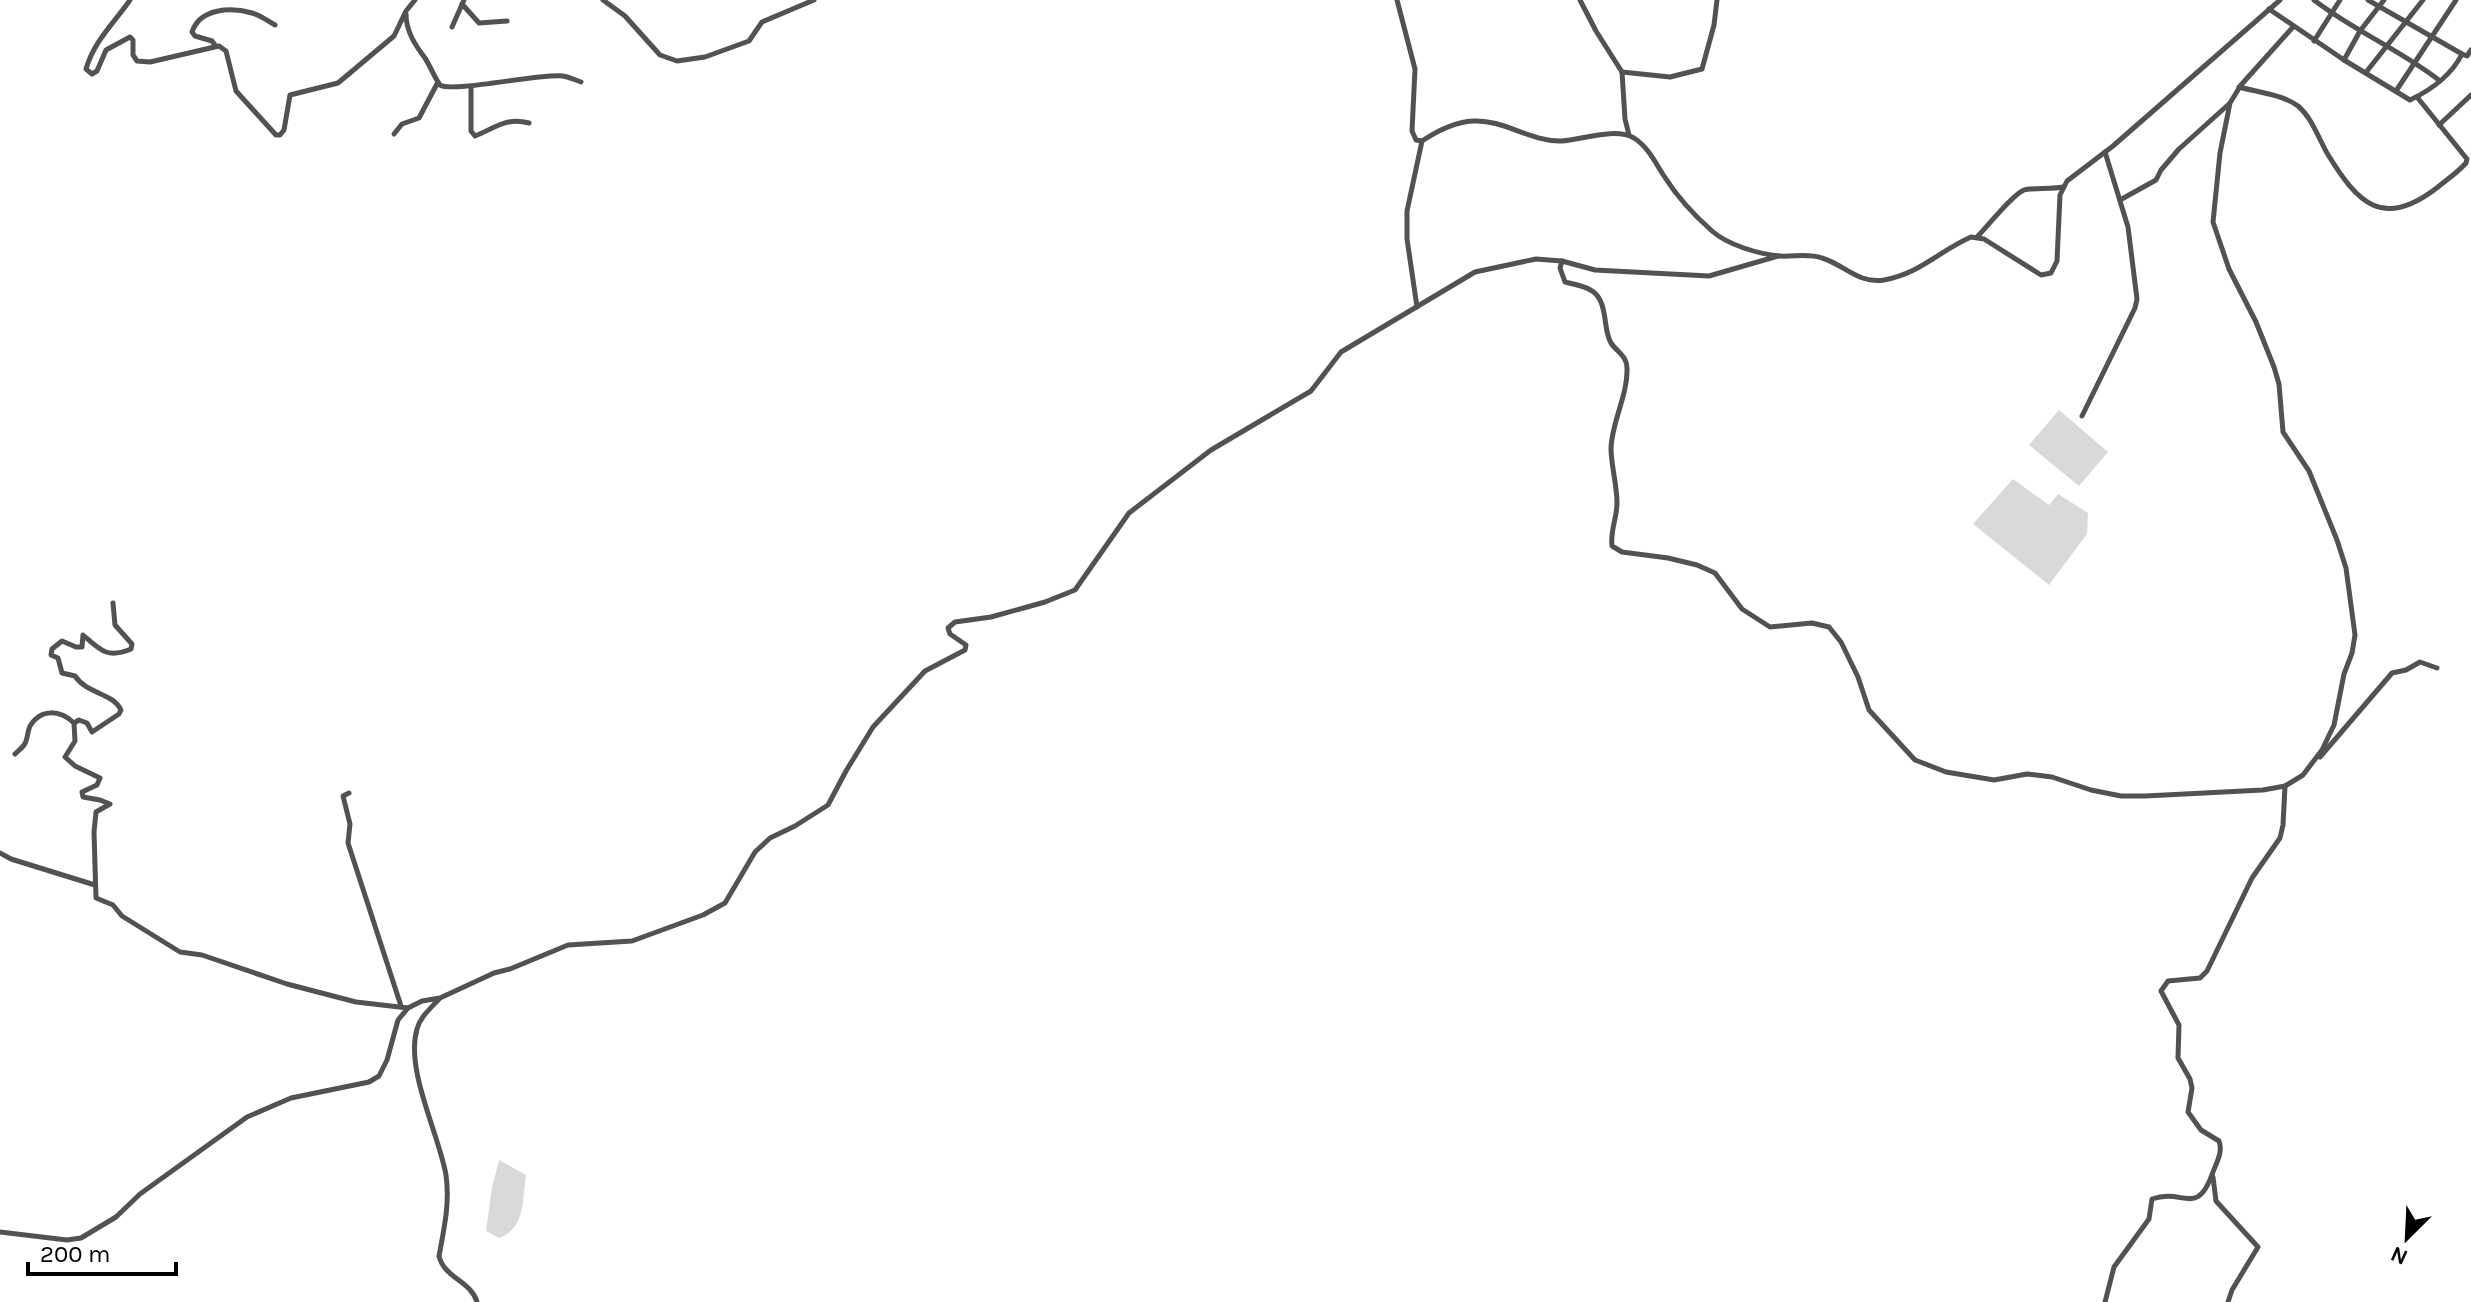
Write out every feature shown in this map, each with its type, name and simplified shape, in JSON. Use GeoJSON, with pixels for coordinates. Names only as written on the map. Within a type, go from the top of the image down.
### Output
{"type":"FeatureCollection","features":[{"type":"Feature","properties":{"kind":"street"},"geometry":{"type":"LineString","coordinates":[[130,0],[91,51],[86,69],[92,74],[97,71],[106,50],[130,37],[137,61],[150,62],[215,45]]}},
{"type":"Feature","properties":{"kind":"street"},"geometry":{"type":"LineString","coordinates":[[275,25],[252,13],[220,10],[203,14],[192,32],[226,51],[236,91],[276,135],[280,135],[284,130],[290,95],[338,83],[394,36],[415,0]]}},
{"type":"Feature","properties":{"kind":"street"},"geometry":{"type":"LineString","coordinates":[[603,0],[625,16],[660,55],[677,61],[705,57],[749,41],[762,22],[814,0]]}},
{"type":"Feature","properties":{"kind":"street"},"geometry":{"type":"LineString","coordinates":[[1397,0],[1415,69],[1412,136],[1416,140],[1422,141],[1460,123],[1474,121],[1499,124],[1554,141],[1629,135],[1644,146],[1672,187],[1711,230],[1734,244],[1778,256]]}},
{"type":"Feature","properties":{"kind":"street"},"geometry":{"type":"LineString","coordinates":[[1580,0],[1622,72],[1629,135]]}},
{"type":"Feature","properties":{"kind":"street"},"geometry":{"type":"LineString","coordinates":[[1622,72],[1670,77],[1702,69],[1717,0]]}},
{"type":"Feature","properties":{"kind":"street"},"geometry":{"type":"LineString","coordinates":[[1977,237],[2041,275],[2047,275],[2057,261],[2060,195],[2067,181],[2105,152],[2280,0]]}},
{"type":"Feature","properties":{"kind":"street"},"geometry":{"type":"LineString","coordinates":[[2314,0],[2360,31],[2415,61],[2440,81]]}},
{"type":"Feature","properties":{"kind":"street"},"geometry":{"type":"LineString","coordinates":[[2314,41],[2340,0]]}},
{"type":"Feature","properties":{"kind":"street"},"geometry":{"type":"LineString","coordinates":[[2269,9],[2314,41],[2410,100],[2428,92],[2468,54],[2430,38],[2368,0]]}},
{"type":"Feature","properties":{"kind":"street"},"geometry":{"type":"LineString","coordinates":[[2344,60],[2360,31],[2384,0]]}},
{"type":"Feature","properties":{"kind":"street"},"geometry":{"type":"LineString","coordinates":[[2366,72],[2423,0]]}},
{"type":"Feature","properties":{"kind":"street"},"geometry":{"type":"LineString","coordinates":[[2396,91],[2456,0]]}},
{"type":"Feature","properties":{"kind":"street"},"geometry":{"type":"LineString","coordinates":[[452,27],[463,2],[479,23],[507,21]]}},
{"type":"Feature","properties":{"kind":"street"},"geometry":{"type":"LineString","coordinates":[[406,11],[406,25],[443,86],[563,76],[581,82]]}},
{"type":"Feature","properties":{"kind":"street"},"geometry":{"type":"LineString","coordinates":[[2293,27],[2239,87],[2230,103],[2220,153],[2213,222],[2229,269],[2256,322],[2276,376],[2283,432],[2309,471],[2346,568],[2355,635],[2334,725],[2322,750],[2303,775]]}},
{"type":"Feature","properties":{"kind":"street"},"geometry":{"type":"LineString","coordinates":[[394,134],[402,124],[419,118],[438,82]]}},
{"type":"Feature","properties":{"kind":"street"},"geometry":{"type":"LineString","coordinates":[[471,86],[471,131],[475,136],[500,123],[529,123]]}},
{"type":"Feature","properties":{"kind":"street"},"geometry":{"type":"LineString","coordinates":[[2239,87],[2295,104],[2310,119],[2350,188],[2376,206],[2393,210],[2405,208],[2430,193],[2467,159],[2417,97]]}},
{"type":"Feature","properties":{"kind":"street"},"geometry":{"type":"LineString","coordinates":[[2439,125],[2471,95]]}},
{"type":"Feature","properties":{"kind":"street"},"geometry":{"type":"LineString","coordinates":[[2120,200],[2156,180],[2179,149],[2230,103]]}},
{"type":"Feature","properties":{"kind":"street"},"geometry":{"type":"LineString","coordinates":[[1417,307],[1407,239],[1407,211],[1422,141]]}},
{"type":"Feature","properties":{"kind":"street"},"geometry":{"type":"LineString","coordinates":[[2082,416],[2137,299],[2130,237],[2105,152]]}},
{"type":"Feature","properties":{"kind":"street"},"geometry":{"type":"LineString","coordinates":[[15,754],[25,744],[28,728],[43,713],[67,717],[74,723],[75,741],[65,757],[75,766],[100,778],[97,785],[82,792],[83,797],[110,804],[96,812],[96,898],[113,905],[122,916],[180,952],[202,955],[287,984],[356,1002],[405,1007],[440,998],[494,973],[568,945],[632,941],[703,915],[725,903],[762,845],[828,805],[873,727],[925,671],[965,650],[966,645],[950,634],[948,628],[955,622],[991,617],[1075,590],[1129,513],[1211,450],[1311,391],[1341,352],[1475,272],[1536,259],[1562,261],[1595,270],[1709,276],[1778,256],[1810,255],[1862,279],[1882,280],[1919,269],[1965,239],[1977,237],[2013,197],[2026,189],[2063,187]]}},
{"type":"Feature","properties":{"kind":"street"},"geometry":{"type":"LineString","coordinates":[[1562,261],[1560,268],[1565,282],[1596,292],[1604,307],[1607,334],[1612,346],[1620,351],[1627,364],[1627,380],[1611,448],[1617,482],[1612,546],[1622,552],[1697,565],[1715,573],[1742,609],[1770,627],[1812,623],[1829,627],[1841,642],[1858,677],[1869,710],[1915,760],[1946,772],[1994,780],[2027,774],[2052,777],[2121,796],[2230,793],[2285,786],[2303,775],[2392,673],[2420,662],[2437,668]]}},
{"type":"Feature","properties":{"kind":"street"},"geometry":{"type":"LineString","coordinates":[[74,723],[79,720],[87,723],[92,732],[121,710],[111,698],[92,691],[75,676],[62,673],[58,658],[51,655],[52,649],[62,641],[82,647],[83,635],[99,651],[107,653],[131,649],[132,644],[115,625],[113,603]]}},
{"type":"Feature","properties":{"kind":"street"},"geometry":{"type":"LineString","coordinates":[[2105,1302],[2114,1267],[2149,1219],[2152,1199],[2193,1199],[2208,1188],[2221,1146],[2215,1137],[2201,1130],[2188,1112],[2192,1088],[2178,1058],[2179,1025],[2161,991],[2168,981],[2200,978],[2207,971],[2252,878],[2280,838],[2285,786]]}},
{"type":"Feature","properties":{"kind":"street"},"geometry":{"type":"LineString","coordinates":[[0,1232],[67,1240],[81,1238],[116,1217],[140,1194],[247,1117],[291,1098],[369,1082],[379,1076],[405,1007],[348,843],[350,824],[343,796],[349,793]]}},
{"type":"Feature","properties":{"kind":"street"},"geometry":{"type":"LineString","coordinates":[[0,853],[95,885]]}},
{"type":"Feature","properties":{"kind":"street"},"geometry":{"type":"LineString","coordinates":[[440,998],[417,1028],[414,1051],[445,1172],[448,1197],[439,1256],[447,1272],[475,1293],[477,1302]]}},
{"type":"Feature","properties":{"kind":"street"},"geometry":{"type":"LineString","coordinates":[[2213,1172],[2216,1201],[2258,1247],[2228,1302]]}},
{"type":"Feature","properties":{"kind":"shaded area"},"geometry":{"type":"Polygon","coordinates":[[[2059,410],[2108,452],[2079,486],[2029,445],[2059,410]]]}},
{"type":"Feature","properties":{"kind":"shaded area"},"geometry":{"type":"Polygon","coordinates":[[[2013,479],[2049,505],[2058,494],[2088,513],[2087,534],[2049,585],[1973,524],[2013,479]]]}},
{"type":"Feature","properties":{"kind":"shaded area"},"geometry":{"type":"Polygon","coordinates":[[[499,1160],[526,1175],[518,1220],[508,1233],[499,1238],[486,1231],[499,1160]]]}}]}
